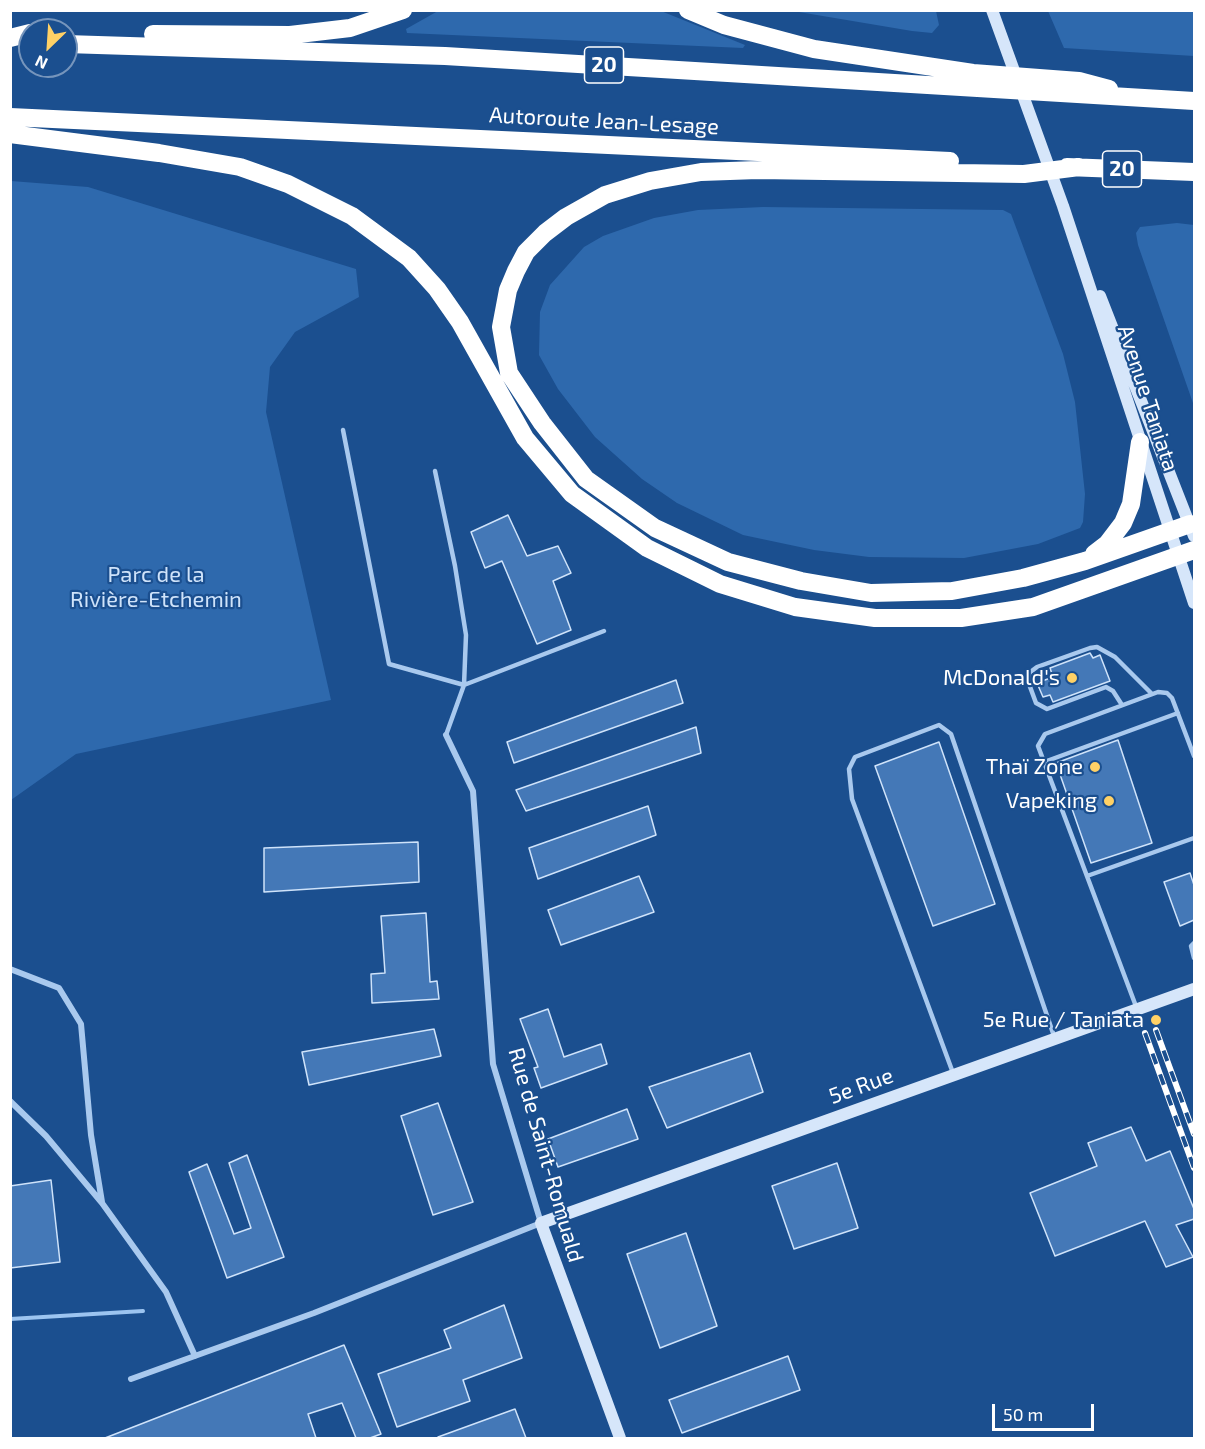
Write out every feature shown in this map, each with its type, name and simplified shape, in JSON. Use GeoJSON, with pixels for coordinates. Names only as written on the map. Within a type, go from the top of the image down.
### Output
{"type":"FeatureCollection","features":[{"type":"Feature","properties":{"kind":"highway"},"geometry":{"type":"LineString","coordinates":[[78,32],[290,35],[350,28],[403,10]]}},
{"type":"Feature","properties":{"kind":"highway"},"geometry":{"type":"LineString","coordinates":[[688,10],[724,25],[814,49],[973,73],[1079,81],[1142,99]]}},
{"type":"Feature","properties":{"kind":"highway","name":"20"},"geometry":{"type":"LineString","coordinates":[[78,44],[445,56],[1194,101]]}},
{"type":"Feature","properties":{"kind":"highway","name":"Autoroute Jean-Lesage"},"geometry":{"type":"LineString","coordinates":[[10,117],[1194,172]]}},
{"type":"Feature","properties":{"kind":"highway"},"geometry":{"type":"LineString","coordinates":[[10,134],[159,153],[240,167],[288,184],[352,216],[409,258],[437,289],[460,322],[525,438],[572,494],[647,548],[720,584],[795,606],[818,610],[875,618],[961,618],[1033,607],[1194,550]]}},
{"type":"Feature","properties":{"kind":"highway"},"geometry":{"type":"LineString","coordinates":[[1079,167],[1024,174],[758,170],[701,172],[650,181],[604,195],[544,233],[526,252],[508,290],[501,327],[509,373],[542,423],[586,479],[655,528],[728,562],[801,581],[871,593],[952,591],[1023,578],[1085,561],[1170,532],[1192,530]]}},
{"type":"Feature","properties":{"kind":"highway"},"geometry":{"type":"LineString","coordinates":[[1085,561],[1107,544],[1123,523],[1133,499],[1140,441]]}},
{"type":"Feature","properties":{"kind":"main road","name":"Avenue Taniata"},"geometry":{"type":"LineString","coordinates":[[992,10],[1063,206],[1194,603]]}},
{"type":"Feature","properties":{"kind":"main road","name":"Avenue Taniata"},"geometry":{"type":"LineString","coordinates":[[1063,206],[1151,420],[1192,530]]}},
{"type":"Feature","properties":{"kind":"main road","name":"5e Rue"},"geometry":{"type":"LineString","coordinates":[[541,1223],[1194,988]]}},
{"type":"Feature","properties":{"kind":"main road","name":"Rue de Saint-Romuald"},"geometry":{"type":"LineString","coordinates":[[541,1223],[620,1438]]}},
{"type":"Feature","properties":{"kind":"street","name":"Rue de Saint-Romuald"},"geometry":{"type":"LineString","coordinates":[[446,735],[473,791],[493,1064],[541,1223]]}},
{"type":"Feature","properties":{"kind":"street"},"geometry":{"type":"LineString","coordinates":[[10,969],[59,988],[81,1024],[91,1136],[102,1203]]}},
{"type":"Feature","properties":{"kind":"street"},"geometry":{"type":"LineString","coordinates":[[10,1101],[46,1136],[102,1203],[166,1292],[195,1356]]}},
{"type":"Feature","properties":{"kind":"street"},"geometry":{"type":"LineString","coordinates":[[131,1379],[314,1313],[541,1223]]}},
{"type":"Feature","properties":{"kind":"lane"},"geometry":{"type":"LineString","coordinates":[[343,430],[389,664],[464,685],[604,631]]}},
{"type":"Feature","properties":{"kind":"lane"},"geometry":{"type":"LineString","coordinates":[[435,471],[455,566],[466,635],[464,685],[446,735]]}},
{"type":"Feature","properties":{"kind":"lane"},"geometry":{"type":"LineString","coordinates":[[1122,705],[1113,691],[1106,687],[1047,709],[1036,703],[1029,684],[1029,673],[1037,667],[1097,647],[1115,657],[1152,694]]}},
{"type":"Feature","properties":{"kind":"lane"},"geometry":{"type":"LineString","coordinates":[[1137,1009],[1038,746],[1040,738],[1045,734],[1152,694],[1167,693],[1172,698],[1194,756]]}},
{"type":"Feature","properties":{"kind":"lane"},"geometry":{"type":"LineString","coordinates":[[1044,762],[1178,713]]}},
{"type":"Feature","properties":{"kind":"lane"},"geometry":{"type":"LineString","coordinates":[[954,1075],[852,799],[849,769],[855,758],[939,725],[951,734],[1055,1039]]}},
{"type":"Feature","properties":{"kind":"lane"},"geometry":{"type":"LineString","coordinates":[[1087,876],[1194,838]]}},
{"type":"Feature","properties":{"kind":"lane"},"geometry":{"type":"LineString","coordinates":[[1194,943],[1191,946],[1194,958]]}},
{"type":"Feature","properties":{"kind":"green space"},"geometry":{"type":"Polygon","coordinates":[[[438,11],[661,11],[745,45],[743,48],[407,33],[406,29],[438,11]]]}},
{"type":"Feature","properties":{"kind":"green space"},"geometry":{"type":"Polygon","coordinates":[[[793,11],[936,11],[939,25],[932,33],[793,11]]]}},
{"type":"Feature","properties":{"kind":"green space"},"geometry":{"type":"Polygon","coordinates":[[[1048,11],[1194,11],[1194,56],[1064,48],[1048,11]]]}},
{"type":"Feature","properties":{"kind":"green space","name":"Parc de la Rivière-Etchemin"},"geometry":{"type":"Polygon","coordinates":[[[11,181],[88,187],[356,269],[359,297],[295,332],[270,367],[266,412],[331,700],[76,754],[11,800],[11,181]]]}},
{"type":"Feature","properties":{"kind":"green space"},"geometry":{"type":"Polygon","coordinates":[[[763,207],[1003,210],[1011,214],[1063,354],[1075,402],[1085,494],[1083,522],[1080,528],[1038,544],[964,558],[869,557],[814,550],[743,535],[677,503],[642,479],[595,437],[558,389],[539,355],[540,312],[550,285],[584,247],[603,236],[654,218],[698,210],[763,207]]]}},
{"type":"Feature","properties":{"kind":"green space"},"geometry":{"type":"Polygon","coordinates":[[[1177,223],[1194,225],[1194,406],[1138,245],[1136,233],[1140,227],[1177,223]]]}},
{"type":"Feature","properties":{"kind":"building"},"geometry":{"type":"Polygon","coordinates":[[[508,515],[527,556],[558,546],[571,573],[553,581],[571,630],[537,644],[502,561],[485,568],[471,532],[508,515]]]}},
{"type":"Feature","properties":{"kind":"building"},"geometry":{"type":"Polygon","coordinates":[[[1090,653],[1093,658],[1100,655],[1110,681],[1053,702],[1050,695],[1043,697],[1037,683],[1053,677],[1050,668],[1090,653]]]}},
{"type":"Feature","properties":{"kind":"building"},"geometry":{"type":"Polygon","coordinates":[[[676,680],[683,703],[514,763],[507,742],[676,680]]]}},
{"type":"Feature","properties":{"kind":"building"},"geometry":{"type":"Polygon","coordinates":[[[696,727],[701,753],[526,811],[516,790],[696,727]]]}},
{"type":"Feature","properties":{"kind":"building"},"geometry":{"type":"Polygon","coordinates":[[[1118,740],[1152,843],[1091,863],[1056,763],[1118,740]]]}},
{"type":"Feature","properties":{"kind":"building"},"geometry":{"type":"Polygon","coordinates":[[[939,742],[995,904],[933,926],[875,766],[939,742]]]}},
{"type":"Feature","properties":{"kind":"building"},"geometry":{"type":"Polygon","coordinates":[[[648,806],[656,835],[538,879],[529,848],[648,806]]]}},
{"type":"Feature","properties":{"kind":"building"},"geometry":{"type":"Polygon","coordinates":[[[418,842],[419,882],[264,892],[264,848],[418,842]]]}},
{"type":"Feature","properties":{"kind":"building"},"geometry":{"type":"Polygon","coordinates":[[[1190,873],[1194,885],[1194,920],[1180,926],[1164,882],[1190,873]]]}},
{"type":"Feature","properties":{"kind":"building"},"geometry":{"type":"Polygon","coordinates":[[[639,876],[654,912],[561,945],[548,910],[639,876]]]}},
{"type":"Feature","properties":{"kind":"building"},"geometry":{"type":"Polygon","coordinates":[[[426,913],[430,982],[437,981],[439,999],[372,1003],[371,974],[385,973],[381,916],[426,913]]]}},
{"type":"Feature","properties":{"kind":"building"},"geometry":{"type":"Polygon","coordinates":[[[548,1009],[564,1057],[601,1044],[607,1064],[541,1088],[534,1068],[538,1067],[520,1019],[548,1009]]]}},
{"type":"Feature","properties":{"kind":"building"},"geometry":{"type":"Polygon","coordinates":[[[434,1029],[441,1056],[309,1085],[302,1052],[434,1029]]]}},
{"type":"Feature","properties":{"kind":"building"},"geometry":{"type":"Polygon","coordinates":[[[750,1053],[763,1092],[667,1128],[649,1087],[750,1053]]]}},
{"type":"Feature","properties":{"kind":"building"},"geometry":{"type":"Polygon","coordinates":[[[438,1103],[473,1202],[433,1215],[401,1116],[438,1103]]]}},
{"type":"Feature","properties":{"kind":"building"},"geometry":{"type":"Polygon","coordinates":[[[627,1109],[638,1139],[558,1167],[548,1139],[627,1109]]]}},
{"type":"Feature","properties":{"kind":"building"},"geometry":{"type":"Polygon","coordinates":[[[1131,1127],[1146,1161],[1170,1151],[1194,1209],[1194,1219],[1176,1225],[1193,1257],[1166,1267],[1145,1221],[1055,1256],[1030,1193],[1097,1166],[1088,1143],[1131,1127]]]}},
{"type":"Feature","properties":{"kind":"building"},"geometry":{"type":"Polygon","coordinates":[[[247,1155],[284,1257],[227,1278],[189,1172],[207,1164],[234,1234],[251,1228],[229,1163],[247,1155]]]}},
{"type":"Feature","properties":{"kind":"building"},"geometry":{"type":"Polygon","coordinates":[[[837,1163],[858,1228],[794,1249],[772,1186],[837,1163]]]}},
{"type":"Feature","properties":{"kind":"building"},"geometry":{"type":"Polygon","coordinates":[[[51,1180],[60,1262],[10,1268],[10,1186],[51,1180]]]}},
{"type":"Feature","properties":{"kind":"building"},"geometry":{"type":"Polygon","coordinates":[[[686,1233],[717,1326],[660,1348],[627,1254],[686,1233]]]}},
{"type":"Feature","properties":{"kind":"building"},"geometry":{"type":"Polygon","coordinates":[[[504,1305],[522,1358],[463,1380],[470,1401],[397,1427],[378,1374],[451,1348],[444,1330],[504,1305]]]}},
{"type":"Feature","properties":{"kind":"building"},"geometry":{"type":"Polygon","coordinates":[[[344,1345],[381,1434],[370,1438],[356,1438],[342,1403],[308,1414],[316,1438],[105,1438],[344,1345]]]}},
{"type":"Feature","properties":{"kind":"building"},"geometry":{"type":"Polygon","coordinates":[[[788,1356],[800,1390],[682,1433],[669,1400],[788,1356]]]}},
{"type":"Feature","properties":{"kind":"building"},"geometry":{"type":"Polygon","coordinates":[[[515,1409],[526,1438],[438,1438],[438,1437],[515,1409]]]}},
{"type":"Feature","properties":{"kind":"waterway"},"geometry":{"type":"LineString","coordinates":[[10,1319],[143,1311]]}},
{"type":"Feature","properties":{"kind":"railway"},"geometry":{"type":"LineString","coordinates":[[1156,1030],[1194,1134]]}},
{"type":"Feature","properties":{"kind":"railway"},"geometry":{"type":"LineString","coordinates":[[1145,1033],[1194,1168]]}},
{"type":"Feature","properties":{"kind":"place","name":"McDonald's"},"geometry":{"type":"Point","coordinates":[1072,678]}},
{"type":"Feature","properties":{"kind":"place","name":"Thaï Zone"},"geometry":{"type":"Point","coordinates":[1095,767]}},
{"type":"Feature","properties":{"kind":"place","name":"Vapeking"},"geometry":{"type":"Point","coordinates":[1109,801]}},
{"type":"Feature","properties":{"kind":"place","name":"5e Rue / Taniata"},"geometry":{"type":"Point","coordinates":[1156,1020]}}]}
